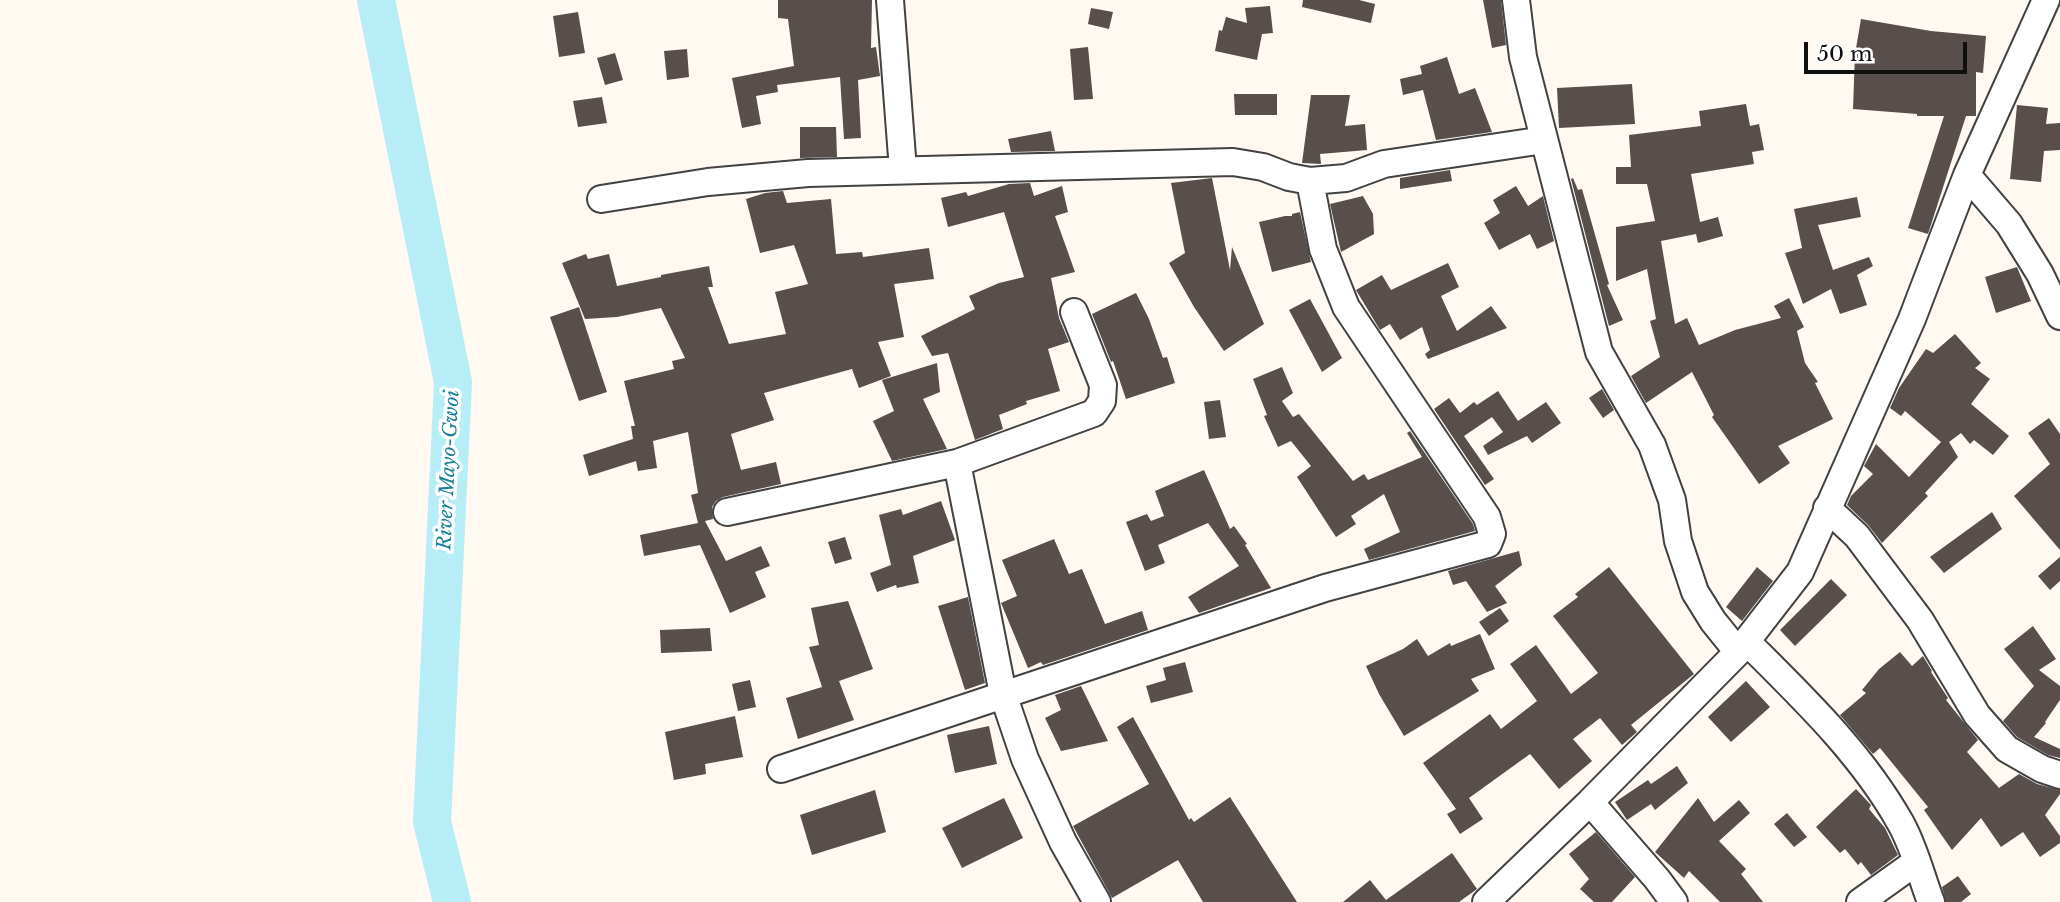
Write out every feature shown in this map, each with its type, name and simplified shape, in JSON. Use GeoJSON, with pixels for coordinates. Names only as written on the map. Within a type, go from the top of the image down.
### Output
{"type":"FeatureCollection","features":[{"type":"Feature","properties":{"kind":"street"},"geometry":{"type":"LineString","coordinates":[[890,0],[903,170]]}},
{"type":"Feature","properties":{"kind":"street"},"geometry":{"type":"LineString","coordinates":[[1516,0],[1523,57],[1599,352],[1652,444],[1672,500],[1678,541],[1696,592],[1713,621],[1847,745],[1902,825],[1931,902]]}},
{"type":"Feature","properties":{"kind":"street"},"geometry":{"type":"LineString","coordinates":[[1486,902],[1590,802],[1743,647],[1800,572],[1912,319],[1967,175],[2046,0]]}},
{"type":"Feature","properties":{"kind":"street"},"geometry":{"type":"LineString","coordinates":[[601,199],[708,182],[808,173],[903,170],[1233,162],[1263,167],[1289,177],[1310,181],[1346,178],[1384,164],[1544,140]]}},
{"type":"Feature","properties":{"kind":"street"},"geometry":{"type":"LineString","coordinates":[[1967,175],[2009,225],[2040,274],[2060,316]]}},
{"type":"Feature","properties":{"kind":"street"},"geometry":{"type":"LineString","coordinates":[[781,769],[1325,588],[1488,544],[1492,534],[1487,517],[1346,307],[1322,249],[1310,181]]}},
{"type":"Feature","properties":{"kind":"street"},"geometry":{"type":"LineString","coordinates":[[727,512],[957,463],[1094,413],[1102,401],[1103,385],[1074,312]]}},
{"type":"Feature","properties":{"kind":"street"},"geometry":{"type":"LineString","coordinates":[[957,463],[1003,694],[1025,760],[1063,842],[1097,902]]}},
{"type":"Feature","properties":{"kind":"street"},"geometry":{"type":"LineString","coordinates":[[1827,508],[1857,536],[1920,620],[1977,715],[2007,749],[2042,769],[2060,775]]}},
{"type":"Feature","properties":{"kind":"street"},"geometry":{"type":"LineString","coordinates":[[1590,802],[1674,902]]}},
{"type":"Feature","properties":{"kind":"street"},"geometry":{"type":"LineString","coordinates":[[1860,902],[1916,862]]}},
{"type":"Feature","properties":{"kind":"building"},"geometry":{"type":"Polygon","coordinates":[[[778,0],[872,0],[871,48],[876,47],[880,76],[858,80],[861,138],[844,139],[840,77],[777,85],[778,92],[756,96],[761,124],[742,128],[732,78],[794,66],[788,19],[778,18],[778,0]]]}},
{"type":"Feature","properties":{"kind":"building"},"geometry":{"type":"Polygon","coordinates":[[[1303,0],[1359,0],[1375,4],[1371,23],[1302,7],[1303,0]]]}},
{"type":"Feature","properties":{"kind":"building"},"geometry":{"type":"Polygon","coordinates":[[[1483,0],[1501,0],[1506,45],[1492,48],[1483,0]]]}},
{"type":"Feature","properties":{"kind":"building"},"geometry":{"type":"Polygon","coordinates":[[[1270,6],[1273,33],[1262,34],[1257,60],[1215,51],[1219,30],[1222,31],[1226,17],[1247,23],[1245,8],[1270,6]]]}},
{"type":"Feature","properties":{"kind":"building"},"geometry":{"type":"Polygon","coordinates":[[[1091,8],[1113,12],[1109,29],[1088,24],[1091,8]]]}},
{"type":"Feature","properties":{"kind":"building"},"geometry":{"type":"Polygon","coordinates":[[[578,12],[585,53],[559,57],[553,16],[578,12]]]}},
{"type":"Feature","properties":{"kind":"building"},"geometry":{"type":"Polygon","coordinates":[[[1861,19],[1931,31],[1986,36],[1983,73],[1976,72],[1976,116],[1966,116],[1928,234],[1908,228],[1944,116],[1853,109],[1855,54],[1861,19]]]}},
{"type":"Feature","properties":{"kind":"building"},"geometry":{"type":"Polygon","coordinates":[[[1088,47],[1093,99],[1074,100],[1070,49],[1088,47]]]}},
{"type":"Feature","properties":{"kind":"building"},"geometry":{"type":"Polygon","coordinates":[[[687,49],[689,77],[667,80],[664,51],[687,49]]]}},
{"type":"Feature","properties":{"kind":"building"},"geometry":{"type":"Polygon","coordinates":[[[615,53],[623,80],[605,85],[597,58],[615,53]]]}},
{"type":"Feature","properties":{"kind":"building"},"geometry":{"type":"Polygon","coordinates":[[[1447,57],[1459,94],[1475,88],[1492,132],[1436,140],[1423,90],[1403,95],[1400,79],[1422,74],[1420,66],[1447,57]]]}},
{"type":"Feature","properties":{"kind":"building"},"geometry":{"type":"Polygon","coordinates":[[[1632,84],[1635,124],[1559,128],[1557,88],[1632,84]]]}},
{"type":"Feature","properties":{"kind":"building"},"geometry":{"type":"Polygon","coordinates":[[[1234,94],[1277,94],[1277,115],[1235,115],[1234,94]]]}},
{"type":"Feature","properties":{"kind":"building"},"geometry":{"type":"Polygon","coordinates":[[[1311,95],[1350,95],[1345,126],[1365,124],[1367,150],[1320,154],[1321,164],[1302,163],[1311,95]]]}},
{"type":"Feature","properties":{"kind":"building"},"geometry":{"type":"Polygon","coordinates":[[[602,97],[607,123],[578,127],[573,101],[602,97]]]}},
{"type":"Feature","properties":{"kind":"building"},"geometry":{"type":"Polygon","coordinates":[[[1746,104],[1750,126],[1759,124],[1764,150],[1752,152],[1754,164],[1691,174],[1700,222],[1718,217],[1723,236],[1698,243],[1696,234],[1661,241],[1675,324],[1687,318],[1699,345],[1735,330],[1781,318],[1774,306],[1789,298],[1804,327],[1797,331],[1805,363],[1818,382],[1815,383],[1833,419],[1778,446],[1790,463],[1759,484],[1712,417],[1714,415],[1692,372],[1646,403],[1631,376],[1660,357],[1650,321],[1656,319],[1647,269],[1616,281],[1616,227],[1655,221],[1647,184],[1616,184],[1616,167],[1631,167],[1629,135],[1701,126],[1699,111],[1746,104]]]}},
{"type":"Feature","properties":{"kind":"building"},"geometry":{"type":"Polygon","coordinates":[[[2017,105],[2048,108],[2046,124],[2060,123],[2060,150],[2044,151],[2041,182],[2010,179],[2017,105]]]}},
{"type":"Feature","properties":{"kind":"building"},"geometry":{"type":"Polygon","coordinates":[[[800,127],[836,127],[837,157],[800,158],[800,127]]]}},
{"type":"Feature","properties":{"kind":"building"},"geometry":{"type":"Polygon","coordinates":[[[1051,131],[1055,151],[1011,152],[1008,139],[1051,131]]]}},
{"type":"Feature","properties":{"kind":"building"},"geometry":{"type":"Polygon","coordinates":[[[1450,170],[1452,181],[1400,189],[1400,178],[1450,170]]]}},
{"type":"Feature","properties":{"kind":"building"},"geometry":{"type":"Polygon","coordinates":[[[1212,178],[1230,270],[1232,247],[1264,324],[1224,351],[1194,307],[1169,263],[1185,253],[1171,183],[1212,178]]]}},
{"type":"Feature","properties":{"kind":"building"},"geometry":{"type":"Polygon","coordinates":[[[1573,178],[1578,190],[1582,189],[1609,284],[1607,285],[1623,320],[1609,326],[1571,179],[1573,178]]]}},
{"type":"Feature","properties":{"kind":"building"},"geometry":{"type":"Polygon","coordinates":[[[1030,183],[1034,196],[1062,186],[1068,212],[1055,216],[1075,272],[1051,278],[1059,318],[1069,342],[1048,349],[1060,391],[1026,401],[1027,404],[999,415],[1003,429],[975,440],[948,353],[932,356],[921,336],[975,309],[969,296],[999,283],[1024,277],[1004,212],[948,227],[941,198],[966,192],[968,196],[1009,184],[1030,183]]]}},
{"type":"Feature","properties":{"kind":"building"},"geometry":{"type":"Polygon","coordinates":[[[1516,186],[1528,206],[1543,196],[1554,241],[1537,249],[1530,234],[1499,250],[1484,223],[1500,213],[1493,200],[1516,186]]]}},
{"type":"Feature","properties":{"kind":"building"},"geometry":{"type":"Polygon","coordinates":[[[783,191],[787,203],[831,199],[836,254],[862,252],[863,257],[929,248],[934,279],[894,284],[904,337],[878,342],[891,376],[859,388],[852,369],[764,393],[774,420],[731,434],[741,470],[776,462],[781,484],[723,497],[712,507],[713,519],[705,521],[726,561],[761,546],[770,566],[755,572],[766,597],[730,613],[700,545],[644,556],[640,535],[698,523],[691,495],[698,493],[688,432],[653,441],[657,468],[638,471],[636,461],[589,476],[583,455],[633,439],[631,426],[635,426],[624,381],[674,369],[672,361],[685,358],[661,308],[617,317],[585,319],[562,263],[586,254],[588,259],[609,254],[617,286],[709,266],[713,287],[708,287],[729,344],[786,334],[775,292],[808,284],[794,245],[760,253],[746,199],[783,191]]]}},
{"type":"Feature","properties":{"kind":"building"},"geometry":{"type":"Polygon","coordinates":[[[1363,196],[1373,214],[1374,234],[1341,252],[1330,204],[1363,196]]]}},
{"type":"Feature","properties":{"kind":"building"},"geometry":{"type":"Polygon","coordinates":[[[1857,197],[1861,217],[1818,225],[1833,270],[1869,257],[1873,266],[1857,275],[1867,305],[1840,314],[1831,289],[1803,304],[1785,253],[1802,248],[1794,209],[1857,197]]]}},
{"type":"Feature","properties":{"kind":"building"},"geometry":{"type":"Polygon","coordinates":[[[1300,212],[1311,262],[1272,272],[1259,222],[1300,212]]]}},
{"type":"Feature","properties":{"kind":"building"},"geometry":{"type":"Polygon","coordinates":[[[1448,263],[1459,287],[1441,296],[1457,331],[1491,306],[1507,328],[1428,359],[1425,354],[1430,350],[1422,327],[1400,340],[1390,324],[1380,330],[1356,290],[1382,275],[1391,290],[1448,263]]]}},
{"type":"Feature","properties":{"kind":"building"},"geometry":{"type":"Polygon","coordinates":[[[2017,267],[2031,301],[1996,313],[1985,277],[2017,267]]]}},
{"type":"Feature","properties":{"kind":"building"},"geometry":{"type":"Polygon","coordinates":[[[1136,293],[1163,358],[1167,357],[1175,383],[1126,399],[1092,314],[1136,293]]]}},
{"type":"Feature","properties":{"kind":"building"},"geometry":{"type":"Polygon","coordinates":[[[1310,299],[1342,358],[1322,372],[1289,310],[1310,299]]]}},
{"type":"Feature","properties":{"kind":"building"},"geometry":{"type":"Polygon","coordinates":[[[579,307],[607,392],[579,401],[550,317],[579,307]]]}},
{"type":"Feature","properties":{"kind":"building"},"geometry":{"type":"Polygon","coordinates":[[[1955,334],[1981,363],[1975,368],[1990,379],[1971,404],[2009,436],[1993,455],[1974,440],[1970,444],[1961,433],[1949,442],[1958,457],[1925,493],[1928,496],[1882,543],[1847,505],[1851,496],[1873,474],[1864,466],[1876,444],[1909,477],[1941,442],[1905,411],[1901,416],[1890,408],[1899,388],[1926,349],[1933,353],[1955,334]]]}},
{"type":"Feature","properties":{"kind":"building"},"geometry":{"type":"Polygon","coordinates":[[[937,363],[940,392],[923,399],[947,449],[892,461],[873,421],[894,411],[882,380],[937,363]]]}},
{"type":"Feature","properties":{"kind":"building"},"geometry":{"type":"Polygon","coordinates":[[[1282,367],[1293,393],[1282,401],[1293,417],[1299,414],[1353,481],[1364,474],[1368,480],[1422,457],[1407,433],[1410,431],[1473,524],[1475,531],[1369,560],[1364,549],[1400,532],[1384,494],[1351,516],[1356,524],[1336,537],[1297,477],[1311,466],[1291,441],[1278,447],[1264,416],[1267,415],[1253,379],[1282,367]]]}},
{"type":"Feature","properties":{"kind":"building"},"geometry":{"type":"Polygon","coordinates":[[[1602,389],[1614,410],[1603,418],[1589,398],[1602,389]]]}},
{"type":"Feature","properties":{"kind":"building"},"geometry":{"type":"Polygon","coordinates":[[[1498,391],[1518,421],[1546,402],[1561,423],[1532,443],[1527,436],[1488,455],[1483,446],[1503,432],[1492,417],[1464,436],[1494,479],[1485,485],[1434,409],[1449,398],[1460,413],[1474,402],[1477,405],[1498,391]]]}},
{"type":"Feature","properties":{"kind":"building"},"geometry":{"type":"Polygon","coordinates":[[[1220,400],[1226,437],[1209,439],[1204,402],[1220,400]]]}},
{"type":"Feature","properties":{"kind":"building"},"geometry":{"type":"Polygon","coordinates":[[[2049,418],[2060,434],[2060,550],[2014,496],[2050,464],[2028,433],[2049,418]]]}},
{"type":"Feature","properties":{"kind":"building"},"geometry":{"type":"Polygon","coordinates":[[[1204,470],[1230,529],[1234,526],[1247,544],[1245,545],[1271,588],[1199,613],[1188,597],[1239,566],[1208,523],[1158,545],[1165,563],[1145,571],[1126,522],[1147,514],[1151,521],[1164,516],[1155,491],[1204,470]]]}},
{"type":"Feature","properties":{"kind":"building"},"geometry":{"type":"Polygon","coordinates":[[[941,501],[955,540],[913,556],[919,583],[897,588],[896,585],[877,592],[870,573],[891,565],[879,515],[901,509],[903,515],[941,501]]]}},
{"type":"Feature","properties":{"kind":"building"},"geometry":{"type":"Polygon","coordinates":[[[1992,512],[2002,529],[1944,573],[1930,557],[1992,512]]]}},
{"type":"Feature","properties":{"kind":"building"},"geometry":{"type":"Polygon","coordinates":[[[845,537],[852,559],[835,564],[828,542],[845,537]]]}},
{"type":"Feature","properties":{"kind":"building"},"geometry":{"type":"Polygon","coordinates":[[[1054,539],[1069,574],[1082,569],[1105,624],[1142,611],[1148,630],[1028,668],[1001,603],[1017,596],[1002,560],[1054,539]]]}},
{"type":"Feature","properties":{"kind":"building"},"geometry":{"type":"Polygon","coordinates":[[[1519,551],[1522,565],[1495,586],[1507,603],[1487,612],[1466,581],[1453,585],[1448,571],[1519,551]]]}},
{"type":"Feature","properties":{"kind":"building"},"geometry":{"type":"Polygon","coordinates":[[[2060,557],[2060,581],[2050,590],[2038,576],[2060,557]]]}},
{"type":"Feature","properties":{"kind":"building"},"geometry":{"type":"Polygon","coordinates":[[[1609,567],[1694,674],[1631,725],[1637,732],[1622,745],[1600,718],[1573,739],[1592,761],[1559,789],[1530,754],[1469,798],[1483,819],[1460,834],[1447,814],[1456,809],[1423,763],[1490,714],[1501,729],[1537,701],[1510,664],[1536,645],[1571,694],[1598,673],[1553,616],[1578,597],[1575,594],[1609,567]]]}},
{"type":"Feature","properties":{"kind":"building"},"geometry":{"type":"Polygon","coordinates":[[[1757,567],[1773,581],[1742,621],[1726,607],[1757,567]]]}},
{"type":"Feature","properties":{"kind":"building"},"geometry":{"type":"Polygon","coordinates":[[[1831,579],[1847,595],[1795,646],[1780,630],[1831,579]]]}},
{"type":"Feature","properties":{"kind":"building"},"geometry":{"type":"Polygon","coordinates":[[[968,597],[985,683],[965,690],[938,606],[968,597]]]}},
{"type":"Feature","properties":{"kind":"building"},"geometry":{"type":"Polygon","coordinates":[[[848,601],[873,669],[839,681],[854,720],[798,739],[786,698],[822,687],[809,647],[819,645],[811,608],[848,601]]]}},
{"type":"Feature","properties":{"kind":"building"},"geometry":{"type":"Polygon","coordinates":[[[1500,608],[1509,621],[1489,636],[1479,622],[1500,608]]]}},
{"type":"Feature","properties":{"kind":"building"},"geometry":{"type":"Polygon","coordinates":[[[2033,626],[2056,659],[2039,670],[2060,686],[2060,700],[2034,737],[2060,749],[2060,758],[2048,755],[2017,737],[2003,721],[2034,686],[2004,649],[2033,626]]]}},
{"type":"Feature","properties":{"kind":"building"},"geometry":{"type":"Polygon","coordinates":[[[710,628],[712,651],[661,653],[660,630],[710,628]]]}},
{"type":"Feature","properties":{"kind":"building"},"geometry":{"type":"Polygon","coordinates":[[[1480,634],[1495,669],[1471,679],[1479,691],[1404,736],[1366,666],[1403,649],[1417,639],[1428,656],[1450,643],[1451,646],[1480,634]]]}},
{"type":"Feature","properties":{"kind":"building"},"geometry":{"type":"Polygon","coordinates":[[[1900,652],[1912,666],[1923,656],[1948,698],[1946,700],[1978,740],[1967,752],[1999,788],[2019,774],[2037,784],[2060,790],[2045,815],[2060,836],[2060,843],[2040,857],[2023,832],[2001,847],[1981,818],[1952,850],[1924,810],[1928,807],[1880,748],[1873,754],[1840,715],[1866,693],[1862,690],[1879,669],[1900,652]]]}},
{"type":"Feature","properties":{"kind":"building"},"geometry":{"type":"Polygon","coordinates":[[[1185,662],[1193,692],[1151,703],[1146,686],[1166,680],[1163,668],[1185,662]]]}},
{"type":"Feature","properties":{"kind":"building"},"geometry":{"type":"Polygon","coordinates":[[[750,680],[756,707],[738,711],[732,684],[750,680]]]}},
{"type":"Feature","properties":{"kind":"building"},"geometry":{"type":"Polygon","coordinates":[[[1746,681],[1770,707],[1731,742],[1708,717],[1746,681]]]}},
{"type":"Feature","properties":{"kind":"building"},"geometry":{"type":"Polygon","coordinates":[[[1081,686],[1108,741],[1061,751],[1045,718],[1061,710],[1055,695],[1081,686]]]}},
{"type":"Feature","properties":{"kind":"building"},"geometry":{"type":"Polygon","coordinates":[[[735,716],[743,757],[705,764],[706,774],[674,780],[665,732],[735,716]]]}},
{"type":"Feature","properties":{"kind":"building"},"geometry":{"type":"Polygon","coordinates":[[[1133,717],[1189,820],[1191,818],[1194,822],[1230,797],[1297,902],[1203,902],[1178,860],[1112,898],[1073,826],[1149,784],[1117,727],[1133,717]]]}},
{"type":"Feature","properties":{"kind":"building"},"geometry":{"type":"Polygon","coordinates":[[[989,726],[997,764],[955,773],[947,735],[989,726]]]}},
{"type":"Feature","properties":{"kind":"building"},"geometry":{"type":"Polygon","coordinates":[[[1677,766],[1688,783],[1655,810],[1651,804],[1627,820],[1615,802],[1648,780],[1651,784],[1677,766]]]}},
{"type":"Feature","properties":{"kind":"building"},"geometry":{"type":"Polygon","coordinates":[[[1856,789],[1871,805],[1869,809],[1885,828],[1898,855],[1871,875],[1861,862],[1858,865],[1845,849],[1840,853],[1816,827],[1856,789]]]}},
{"type":"Feature","properties":{"kind":"building"},"geometry":{"type":"Polygon","coordinates":[[[875,790],[886,832],[812,855],[800,815],[875,790]]]}},
{"type":"Feature","properties":{"kind":"building"},"geometry":{"type":"Polygon","coordinates":[[[1004,798],[1023,838],[962,868],[942,828],[1004,798]]]}},
{"type":"Feature","properties":{"kind":"building"},"geometry":{"type":"Polygon","coordinates":[[[1698,798],[1714,822],[1739,800],[1750,813],[1719,841],[1746,869],[1741,874],[1763,902],[1720,902],[1689,871],[1684,878],[1655,852],[1698,798]]]}},
{"type":"Feature","properties":{"kind":"building"},"geometry":{"type":"Polygon","coordinates":[[[1787,813],[1807,837],[1794,847],[1774,824],[1787,813]]]}},
{"type":"Feature","properties":{"kind":"building"},"geometry":{"type":"Polygon","coordinates":[[[1596,832],[1635,877],[1612,902],[1594,902],[1580,889],[1589,879],[1569,854],[1596,832]]]}},
{"type":"Feature","properties":{"kind":"building"},"geometry":{"type":"Polygon","coordinates":[[[1452,853],[1477,889],[1459,902],[1343,902],[1370,880],[1386,900],[1452,853]]]}},
{"type":"Feature","properties":{"kind":"building"},"geometry":{"type":"Polygon","coordinates":[[[1958,876],[1971,894],[1961,902],[1946,902],[1942,887],[1958,876]]]}},
{"type":"Feature","properties":{"kind":"waterway","name":"River Mayo-Gwoi"},"geometry":{"type":"LineString","coordinates":[[376,0],[453,382],[432,822],[452,902]]}}]}
